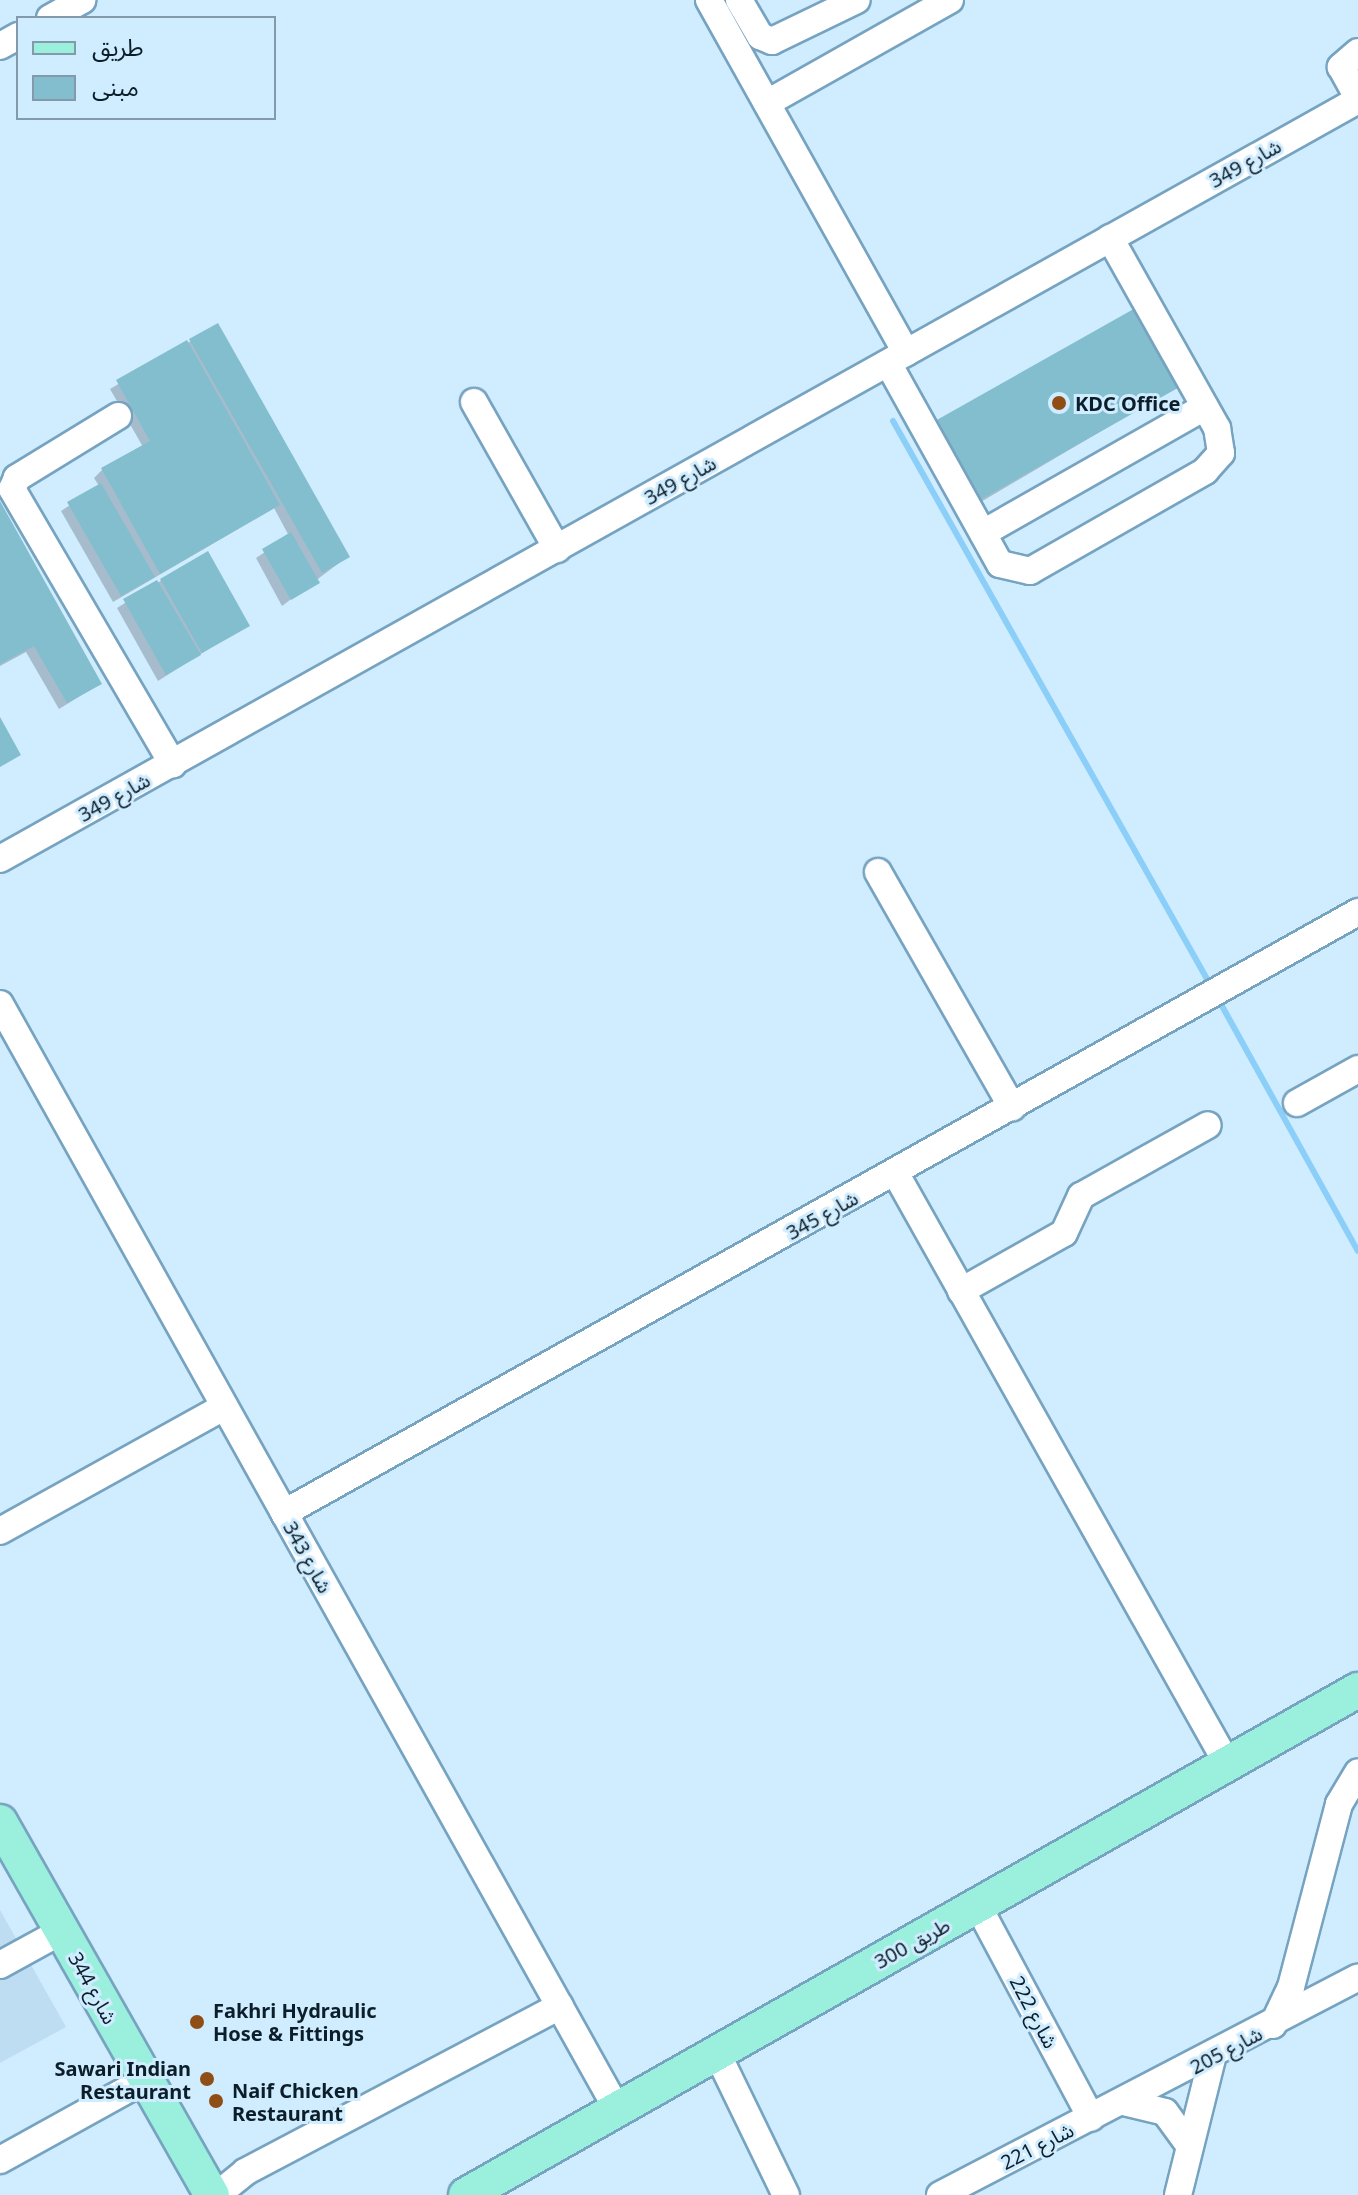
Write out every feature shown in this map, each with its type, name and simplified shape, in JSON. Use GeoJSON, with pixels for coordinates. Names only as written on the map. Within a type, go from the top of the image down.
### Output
{"type":"FeatureCollection","features":[{"type":"Feature","properties":{"kind":"main road","name":"طريق 300"},"geometry":{"type":"LineString","coordinates":[[466,2195],[1358,1690]]}},
{"type":"Feature","properties":{"kind":"main road","name":"شارع 344"},"geometry":{"type":"LineString","coordinates":[[2,1829],[214,2195]]}},
{"type":"Feature","properties":{"kind":"street"},"geometry":{"type":"LineString","coordinates":[[54,16],[82,0]]}},
{"type":"Feature","properties":{"kind":"street"},"geometry":{"type":"LineString","coordinates":[[709,0],[767,103],[983,533],[1005,568],[1030,571],[1212,467],[1223,444],[1110,238]]}},
{"type":"Feature","properties":{"kind":"street"},"geometry":{"type":"LineString","coordinates":[[739,0],[760,36],[772,41],[857,0]]}},
{"type":"Feature","properties":{"kind":"street"},"geometry":{"type":"LineString","coordinates":[[767,103],[950,0]]}},
{"type":"Feature","properties":{"kind":"street"},"geometry":{"type":"LineString","coordinates":[[1358,52],[1341,67],[1358,99]]}},
{"type":"Feature","properties":{"kind":"street","name":"شارع 349"},"geometry":{"type":"LineString","coordinates":[[0,859],[1358,99]]}},
{"type":"Feature","properties":{"kind":"street"},"geometry":{"type":"LineString","coordinates":[[474,402],[557,549]]}},
{"type":"Feature","properties":{"kind":"street"},"geometry":{"type":"LineString","coordinates":[[983,533],[1205,407]]}},
{"type":"Feature","properties":{"kind":"street"},"geometry":{"type":"LineString","coordinates":[[118,416],[17,478],[12,489],[173,764]]}},
{"type":"Feature","properties":{"kind":"street"},"geometry":{"type":"LineString","coordinates":[[878,872],[1012,1107]]}},
{"type":"Feature","properties":{"kind":"street","name":"شارع 345"},"geometry":{"type":"LineString","coordinates":[[284,1513],[1357,915]]}},
{"type":"Feature","properties":{"kind":"street","name":"شارع 343"},"geometry":{"type":"LineString","coordinates":[[0,1004],[617,2109]]}},
{"type":"Feature","properties":{"kind":"street"},"geometry":{"type":"LineString","coordinates":[[1297,1103],[1358,1069]]}},
{"type":"Feature","properties":{"kind":"street"},"geometry":{"type":"LineString","coordinates":[[961,1291],[1064,1233],[1081,1196],[1208,1125]]}},
{"type":"Feature","properties":{"kind":"street"},"geometry":{"type":"LineString","coordinates":[[896,1174],[1227,1763]]}},
{"type":"Feature","properties":{"kind":"street"},"geometry":{"type":"LineString","coordinates":[[0,1531],[224,1407]]}},
{"type":"Feature","properties":{"kind":"street"},"geometry":{"type":"LineString","coordinates":[[1273,2025],[1291,1987],[1339,1804],[1358,1772]]}},
{"type":"Feature","properties":{"kind":"street","name":"شارع 222"},"geometry":{"type":"LineString","coordinates":[[978,1906],[1091,2118]]}},
{"type":"Feature","properties":{"kind":"street"},"geometry":{"type":"LineString","coordinates":[[0,1965],[62,1931]]}},
{"type":"Feature","properties":{"kind":"street","name":"شارع 205"},"geometry":{"type":"LineString","coordinates":[[1091,2118],[1212,2059],[1358,1977]]}},
{"type":"Feature","properties":{"kind":"street"},"geometry":{"type":"LineString","coordinates":[[214,2195],[245,2172],[560,2006]]}},
{"type":"Feature","properties":{"kind":"street"},"geometry":{"type":"LineString","coordinates":[[717,2053],[786,2195]]}},
{"type":"Feature","properties":{"kind":"street"},"geometry":{"type":"LineString","coordinates":[[1178,2195],[1212,2059]]}},
{"type":"Feature","properties":{"kind":"street"},"geometry":{"type":"LineString","coordinates":[[0,2160],[145,2080]]}},
{"type":"Feature","properties":{"kind":"street"},"geometry":{"type":"LineString","coordinates":[[1124,2102],[1165,2112],[1189,2145]]}},
{"type":"Feature","properties":{"kind":"street","name":"شارع 221"},"geometry":{"type":"LineString","coordinates":[[940,2195],[1091,2118]]}},
{"type":"Feature","properties":{"kind":"shaded area"},"geometry":{"type":"Polygon","coordinates":[[[0,1910],[66,2027],[0,2063],[0,1910]]]}},
{"type":"Feature","properties":{"kind":"building","name":"KDC Office"},"geometry":{"type":"Polygon","coordinates":[[[1139,306],[1183,385],[980,500],[935,421],[1139,306]]]}},
{"type":"Feature","properties":{"kind":"building"},"geometry":{"type":"Polygon","coordinates":[[[218,323],[350,557],[322,573],[189,339],[218,323]]]}},
{"type":"Feature","properties":{"kind":"building"},"geometry":{"type":"Polygon","coordinates":[[[187,340],[280,505],[160,574],[101,468],[150,441],[116,380],[187,340]]]}},
{"type":"Feature","properties":{"kind":"building"},"geometry":{"type":"Polygon","coordinates":[[[101,483],[155,577],[121,596],[67,502],[101,483]]]}},
{"type":"Feature","properties":{"kind":"building"},"geometry":{"type":"Polygon","coordinates":[[[0,501],[102,684],[67,703],[34,646],[0,664],[0,501]]]}},
{"type":"Feature","properties":{"kind":"building"},"geometry":{"type":"Polygon","coordinates":[[[291,532],[320,583],[291,600],[262,549],[291,532]]]}},
{"type":"Feature","properties":{"kind":"building"},"geometry":{"type":"Polygon","coordinates":[[[208,551],[250,626],[202,653],[160,579],[208,551]]]}},
{"type":"Feature","properties":{"kind":"building"},"geometry":{"type":"Polygon","coordinates":[[[157,580],[201,655],[166,675],[123,599],[157,580]]]}},
{"type":"Feature","properties":{"kind":"building"},"geometry":{"type":"Polygon","coordinates":[[[0,717],[21,755],[0,767],[0,717]]]}},
{"type":"Feature","properties":{"kind":"waterway"},"geometry":{"type":"LineString","coordinates":[[893,421],[1207,979]]}},
{"type":"Feature","properties":{"kind":"waterway"},"geometry":{"type":"LineString","coordinates":[[1222,1006],[1358,1251]]}},
{"type":"Feature","properties":{"kind":"place","name":"KDC Office"},"geometry":{"type":"Point","coordinates":[1059,403]}},
{"type":"Feature","properties":{"kind":"place","name":"Fakhri Hydraulic Hose & Fittings"},"geometry":{"type":"Point","coordinates":[197,2022]}},
{"type":"Feature","properties":{"kind":"place","name":"Sawari Indian Restaurant"},"geometry":{"type":"Point","coordinates":[207,2079]}},
{"type":"Feature","properties":{"kind":"place","name":"Naif Chicken Restaurant"},"geometry":{"type":"Point","coordinates":[216,2101]}}]}
